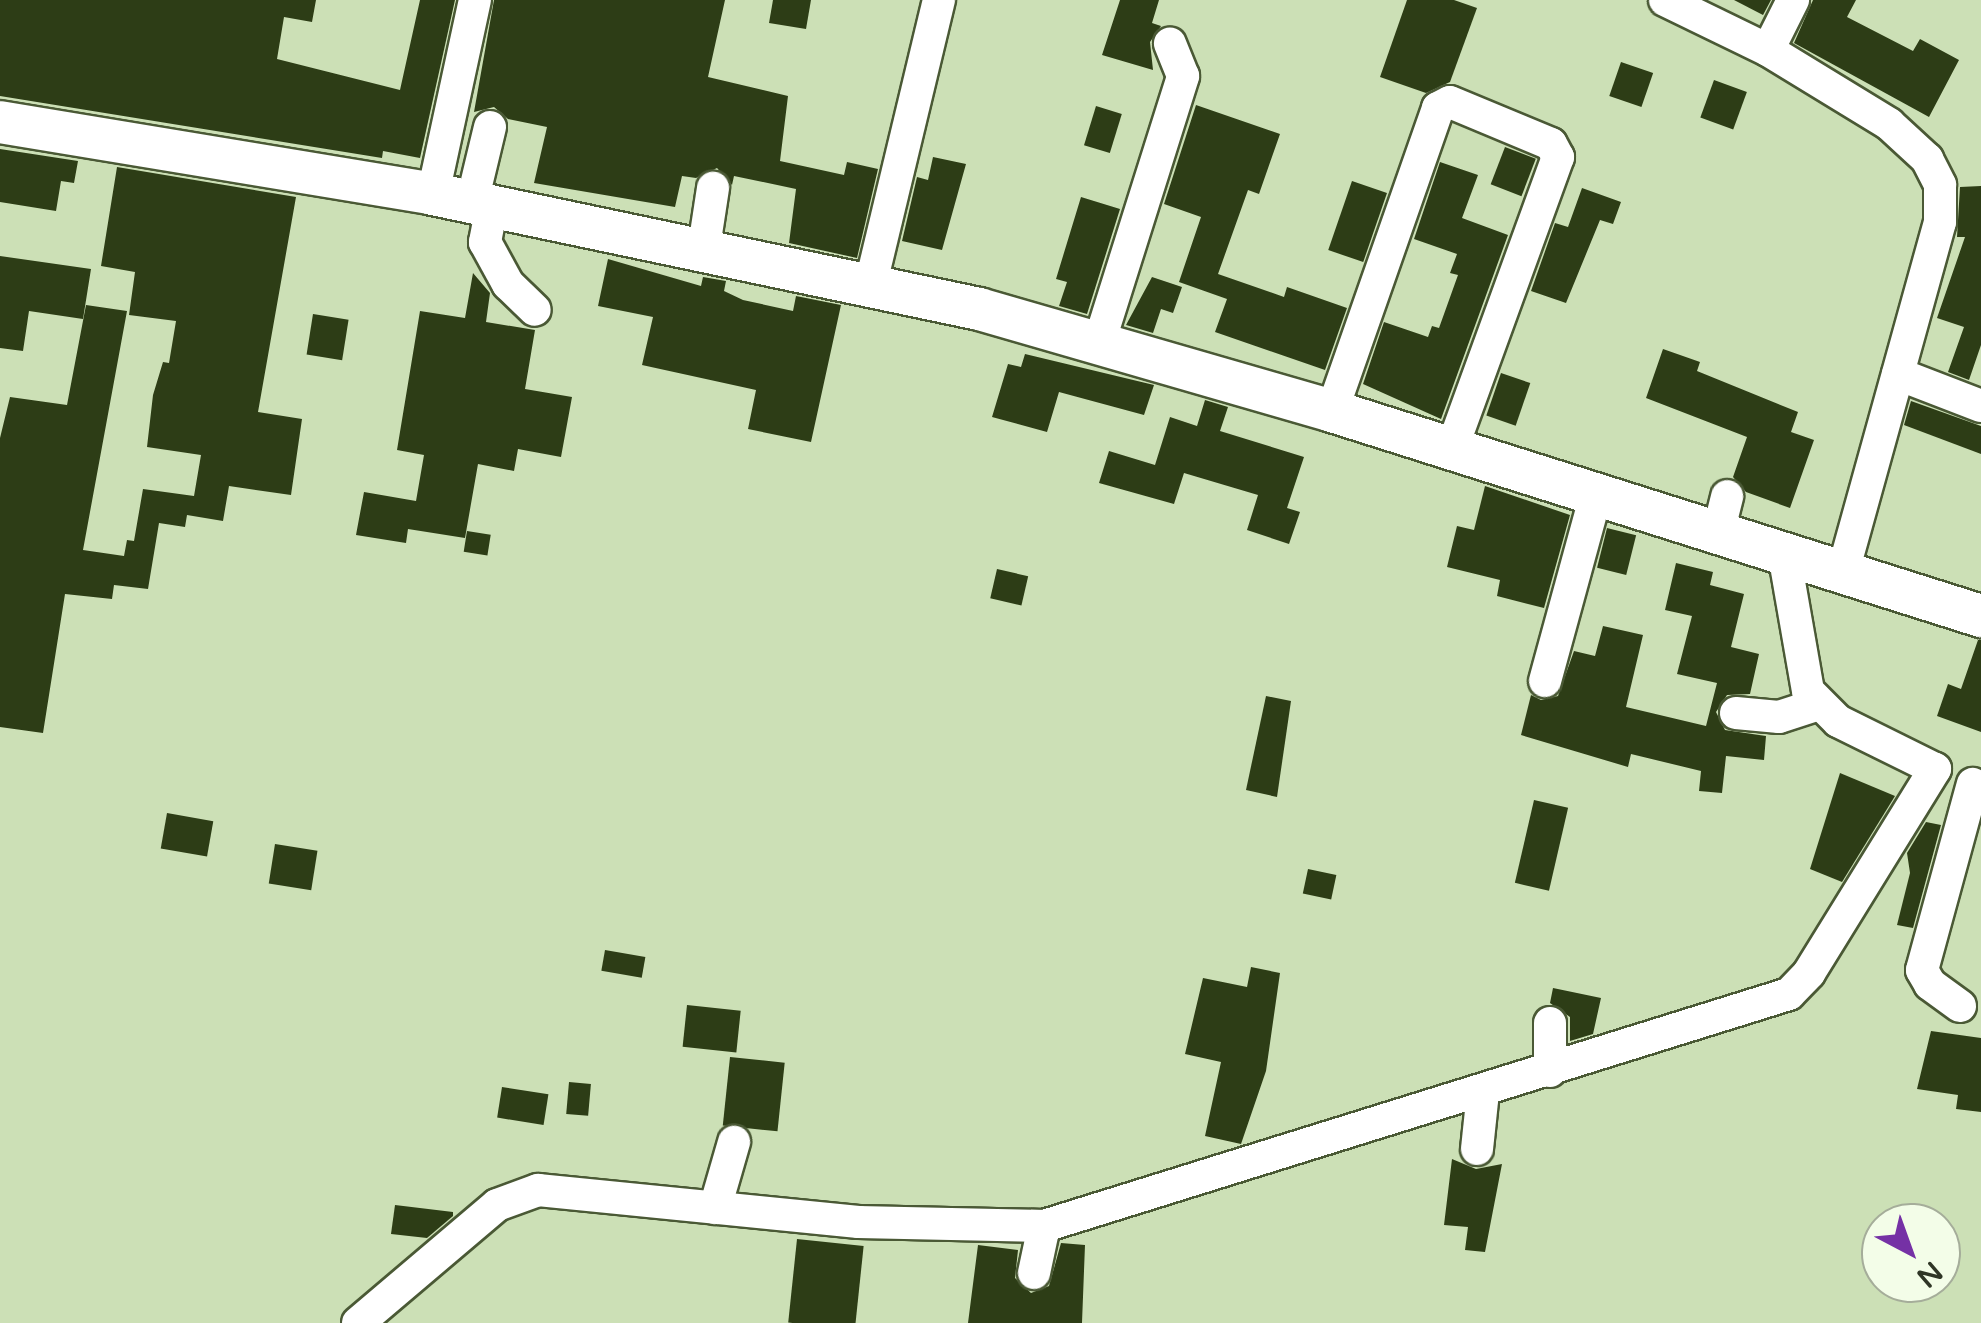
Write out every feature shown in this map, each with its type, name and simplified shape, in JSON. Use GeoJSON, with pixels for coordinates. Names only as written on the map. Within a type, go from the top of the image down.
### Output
{"type":"FeatureCollection","features":[{"type":"Feature","properties":{"kind":"main road"},"geometry":{"type":"LineString","coordinates":[[0,122],[466,201],[871,282],[1332,411],[1596,494],[1722,514],[1784,554],[1981,616]]}},
{"type":"Feature","properties":{"kind":"street"},"geometry":{"type":"LineString","coordinates":[[476,0],[466,201],[508,284],[535,310]]}},
{"type":"Feature","properties":{"kind":"street"},"geometry":{"type":"LineString","coordinates":[[871,282],[939,0]]}},
{"type":"Feature","properties":{"kind":"street"},"geometry":{"type":"LineString","coordinates":[[1665,0],[1725,13],[1768,50],[1889,124],[1936,174],[1940,222],[1843,572]]}},
{"type":"Feature","properties":{"kind":"street"},"geometry":{"type":"LineString","coordinates":[[1768,50],[1793,0]]}},
{"type":"Feature","properties":{"kind":"street"},"geometry":{"type":"LineString","coordinates":[[1099,344],[1183,76],[1170,44]]}},
{"type":"Feature","properties":{"kind":"street"},"geometry":{"type":"LineString","coordinates":[[1332,411],[1438,108],[1450,102],[1550,144],[1558,157],[1452,448]]}},
{"type":"Feature","properties":{"kind":"street"},"geometry":{"type":"LineString","coordinates":[[466,201],[490,127]]}},
{"type":"Feature","properties":{"kind":"street"},"geometry":{"type":"LineString","coordinates":[[704,247],[713,188]]}},
{"type":"Feature","properties":{"kind":"street"},"geometry":{"type":"LineString","coordinates":[[1898,374],[1981,406]]}},
{"type":"Feature","properties":{"kind":"street"},"geometry":{"type":"LineString","coordinates":[[1545,681],[1596,494]]}},
{"type":"Feature","properties":{"kind":"street"},"geometry":{"type":"LineString","coordinates":[[1784,554],[1803,676],[1819,704],[1838,721],[1977,786],[1922,970],[1930,984],[1960,1006]]}},
{"type":"Feature","properties":{"kind":"street"},"geometry":{"type":"LineString","coordinates":[[1736,713],[1779,717],[1819,704]]}},
{"type":"Feature","properties":{"kind":"street"},"geometry":{"type":"LineString","coordinates":[[358,1323],[497,1205],[538,1190],[970,1229],[1044,1226],[1789,994],[1809,973],[1936,769]]}},
{"type":"Feature","properties":{"kind":"street"},"geometry":{"type":"LineString","coordinates":[[1550,1023],[1550,1071]]}},
{"type":"Feature","properties":{"kind":"street"},"geometry":{"type":"LineString","coordinates":[[1477,1148],[1483,1092]]}},
{"type":"Feature","properties":{"kind":"street"},"geometry":{"type":"LineString","coordinates":[[716,1208],[734,1142]]}},
{"type":"Feature","properties":{"kind":"street"},"geometry":{"type":"LineString","coordinates":[[1034,1273],[1044,1226]]}},
{"type":"Feature","properties":{"kind":"building"},"geometry":{"type":"Polygon","coordinates":[[[0,0],[316,0],[312,22],[284,17],[277,59],[400,90],[420,0],[455,0],[420,158],[383,151],[382,158],[0,96],[0,0]]]}},
{"type":"Feature","properties":{"kind":"building"},"geometry":{"type":"Polygon","coordinates":[[[494,0],[725,0],[708,77],[788,96],[780,161],[844,175],[847,162],[878,169],[857,258],[789,243],[796,189],[734,176],[732,185],[717,168],[696,178],[682,176],[675,207],[534,183],[547,127],[508,119],[494,107],[474,112],[494,0]]]}},
{"type":"Feature","properties":{"kind":"building"},"geometry":{"type":"Polygon","coordinates":[[[773,0],[811,0],[806,29],[769,23],[773,0]]]}},
{"type":"Feature","properties":{"kind":"building"},"geometry":{"type":"Polygon","coordinates":[[[1120,0],[1159,0],[1152,23],[1161,26],[1150,42],[1153,70],[1102,55],[1120,0]]]}},
{"type":"Feature","properties":{"kind":"building"},"geometry":{"type":"Polygon","coordinates":[[[1407,0],[1454,0],[1477,8],[1450,82],[1426,93],[1380,77],[1407,0]]]}},
{"type":"Feature","properties":{"kind":"building"},"geometry":{"type":"Polygon","coordinates":[[[1734,0],[1771,0],[1763,15],[1734,0]]]}},
{"type":"Feature","properties":{"kind":"building"},"geometry":{"type":"Polygon","coordinates":[[[1813,0],[1856,0],[1847,17],[1913,51],[1920,39],[1959,60],[1929,117],[1794,43],[1813,0]]]}},
{"type":"Feature","properties":{"kind":"building"},"geometry":{"type":"Polygon","coordinates":[[[1621,62],[1653,73],[1641,107],[1609,96],[1621,62]]]}},
{"type":"Feature","properties":{"kind":"building"},"geometry":{"type":"Polygon","coordinates":[[[1714,80],[1747,92],[1733,130],[1700,118],[1714,80]]]}},
{"type":"Feature","properties":{"kind":"building"},"geometry":{"type":"Polygon","coordinates":[[[1196,105],[1280,134],[1259,194],[1248,190],[1218,274],[1284,297],[1287,287],[1347,308],[1325,370],[1215,332],[1227,299],[1179,282],[1201,217],[1164,204],[1196,105]]]}},
{"type":"Feature","properties":{"kind":"building"},"geometry":{"type":"Polygon","coordinates":[[[1096,106],[1122,114],[1110,153],[1084,145],[1096,106]]]}},
{"type":"Feature","properties":{"kind":"building"},"geometry":{"type":"Polygon","coordinates":[[[1505,147],[1536,159],[1521,196],[1491,184],[1505,147]]]}},
{"type":"Feature","properties":{"kind":"building"},"geometry":{"type":"Polygon","coordinates":[[[0,149],[78,161],[74,183],[61,181],[56,211],[0,202],[0,149]]]}},
{"type":"Feature","properties":{"kind":"building"},"geometry":{"type":"Polygon","coordinates":[[[933,157],[966,164],[942,250],[902,241],[917,177],[928,180],[933,157]]]}},
{"type":"Feature","properties":{"kind":"building"},"geometry":{"type":"Polygon","coordinates":[[[1440,162],[1478,175],[1462,218],[1508,235],[1441,419],[1363,384],[1384,322],[1428,337],[1432,326],[1439,328],[1458,275],[1450,273],[1457,254],[1414,239],[1440,162]]]}},
{"type":"Feature","properties":{"kind":"building"},"geometry":{"type":"Polygon","coordinates":[[[117,167],[296,197],[258,412],[302,419],[291,495],[229,486],[223,521],[187,515],[185,527],[159,523],[148,589],[114,585],[112,599],[65,594],[43,733],[0,727],[0,438],[10,397],[67,405],[86,305],[127,311],[83,550],[124,556],[127,540],[134,541],[143,489],[194,496],[201,455],[147,447],[153,395],[163,362],[169,363],[176,321],[129,315],[135,272],[101,266],[117,167]]]}},
{"type":"Feature","properties":{"kind":"building"},"geometry":{"type":"Polygon","coordinates":[[[1352,181],[1387,193],[1363,262],[1328,250],[1352,181]]]}},
{"type":"Feature","properties":{"kind":"building"},"geometry":{"type":"Polygon","coordinates":[[[1981,186],[1981,345],[1969,380],[1948,372],[1964,327],[1937,318],[1965,237],[1957,237],[1960,187],[1981,186]]]}},
{"type":"Feature","properties":{"kind":"building"},"geometry":{"type":"Polygon","coordinates":[[[1582,188],[1621,202],[1613,224],[1600,220],[1566,303],[1531,291],[1555,223],[1568,227],[1582,188]]]}},
{"type":"Feature","properties":{"kind":"building"},"geometry":{"type":"Polygon","coordinates":[[[1081,197],[1120,209],[1087,314],[1059,306],[1067,282],[1056,279],[1081,197]]]}},
{"type":"Feature","properties":{"kind":"building"},"geometry":{"type":"Polygon","coordinates":[[[0,256],[91,269],[83,319],[29,311],[23,351],[0,348],[0,256]]]}},
{"type":"Feature","properties":{"kind":"building"},"geometry":{"type":"Polygon","coordinates":[[[608,259],[701,286],[703,277],[726,281],[724,291],[743,300],[793,311],[796,296],[841,305],[811,442],[748,429],[756,390],[642,365],[653,317],[598,306],[608,259]]]}},
{"type":"Feature","properties":{"kind":"building"},"geometry":{"type":"Polygon","coordinates":[[[473,273],[490,293],[486,322],[535,330],[525,389],[572,397],[561,457],[518,449],[514,471],[478,464],[465,538],[408,529],[406,543],[356,535],[364,492],[416,501],[424,455],[397,450],[420,311],[465,318],[473,273]]]}},
{"type":"Feature","properties":{"kind":"building"},"geometry":{"type":"Polygon","coordinates":[[[1152,277],[1182,287],[1173,313],[1161,309],[1153,333],[1126,325],[1152,277]]]}},
{"type":"Feature","properties":{"kind":"building"},"geometry":{"type":"Polygon","coordinates":[[[313,314],[349,320],[342,360],[307,354],[313,314]]]}},
{"type":"Feature","properties":{"kind":"building"},"geometry":{"type":"Polygon","coordinates":[[[1663,349],[1700,362],[1697,371],[1798,412],[1791,432],[1814,440],[1790,508],[1746,492],[1733,477],[1747,437],[1646,398],[1663,349]]]}},
{"type":"Feature","properties":{"kind":"building"},"geometry":{"type":"Polygon","coordinates":[[[1025,354],[1154,385],[1144,415],[1059,392],[1047,432],[992,417],[1008,364],[1021,367],[1025,354]]]}},
{"type":"Feature","properties":{"kind":"building"},"geometry":{"type":"Polygon","coordinates":[[[1501,373],[1530,383],[1516,426],[1486,416],[1501,373]]]}},
{"type":"Feature","properties":{"kind":"building"},"geometry":{"type":"Polygon","coordinates":[[[1205,400],[1228,407],[1220,431],[1304,457],[1287,508],[1300,512],[1289,544],[1247,530],[1258,495],[1184,473],[1174,504],[1099,483],[1109,451],[1155,465],[1170,417],[1197,426],[1205,400]]]}},
{"type":"Feature","properties":{"kind":"building"},"geometry":{"type":"Polygon","coordinates":[[[1911,401],[1981,426],[1981,454],[1904,425],[1911,401]]]}},
{"type":"Feature","properties":{"kind":"building"},"geometry":{"type":"Polygon","coordinates":[[[1485,486],[1570,515],[1544,608],[1497,596],[1500,580],[1447,567],[1457,526],[1474,530],[1485,486]]]}},
{"type":"Feature","properties":{"kind":"building"},"geometry":{"type":"Polygon","coordinates":[[[1607,528],[1636,535],[1626,575],[1597,568],[1607,528]]]}},
{"type":"Feature","properties":{"kind":"building"},"geometry":{"type":"Polygon","coordinates":[[[467,531],[491,535],[487,555],[464,552],[467,531]]]}},
{"type":"Feature","properties":{"kind":"building"},"geometry":{"type":"Polygon","coordinates":[[[1676,563],[1713,572],[1710,585],[1744,594],[1731,647],[1759,654],[1750,694],[1727,695],[1716,712],[1725,730],[1766,736],[1764,760],[1726,756],[1722,793],[1699,791],[1701,771],[1631,754],[1628,767],[1521,735],[1531,695],[1541,700],[1558,696],[1574,651],[1595,656],[1603,626],[1643,635],[1626,707],[1706,726],[1717,683],[1677,674],[1692,616],[1665,610],[1676,563]]]}},
{"type":"Feature","properties":{"kind":"building"},"geometry":{"type":"Polygon","coordinates":[[[997,569],[1028,576],[1021,605],[990,598],[997,569]]]}},
{"type":"Feature","properties":{"kind":"building"},"geometry":{"type":"Polygon","coordinates":[[[1978,640],[1981,732],[1937,716],[1948,684],[1961,689],[1978,640]]]}},
{"type":"Feature","properties":{"kind":"building"},"geometry":{"type":"Polygon","coordinates":[[[1266,696],[1291,701],[1277,797],[1246,790],[1266,696]]]}},
{"type":"Feature","properties":{"kind":"building"},"geometry":{"type":"Polygon","coordinates":[[[1840,773],[1895,796],[1842,882],[1810,869],[1840,773]]]}},
{"type":"Feature","properties":{"kind":"building"},"geometry":{"type":"Polygon","coordinates":[[[1534,800],[1568,808],[1549,891],[1515,883],[1534,800]]]}},
{"type":"Feature","properties":{"kind":"building"},"geometry":{"type":"Polygon","coordinates":[[[167,813],[213,821],[207,857],[161,848],[167,813]]]}},
{"type":"Feature","properties":{"kind":"building"},"geometry":{"type":"Polygon","coordinates":[[[1926,822],[1941,825],[1913,928],[1897,925],[1910,873],[1907,853],[1926,822]]]}},
{"type":"Feature","properties":{"kind":"building"},"geometry":{"type":"Polygon","coordinates":[[[275,844],[317,851],[311,890],[269,884],[275,844]]]}},
{"type":"Feature","properties":{"kind":"building"},"geometry":{"type":"Polygon","coordinates":[[[1308,869],[1336,875],[1331,899],[1303,893],[1308,869]]]}},
{"type":"Feature","properties":{"kind":"building"},"geometry":{"type":"Polygon","coordinates":[[[605,950],[645,957],[642,978],[601,971],[605,950]]]}},
{"type":"Feature","properties":{"kind":"building"},"geometry":{"type":"Polygon","coordinates":[[[1251,967],[1280,973],[1266,1071],[1241,1144],[1205,1136],[1221,1062],[1185,1054],[1203,978],[1247,987],[1251,967]]]}},
{"type":"Feature","properties":{"kind":"building"},"geometry":{"type":"Polygon","coordinates":[[[1553,988],[1601,998],[1593,1034],[1570,1041],[1570,1017],[1550,1003],[1553,988]]]}},
{"type":"Feature","properties":{"kind":"building"},"geometry":{"type":"Polygon","coordinates":[[[687,1005],[741,1011],[736,1052],[683,1047],[687,1005]]]}},
{"type":"Feature","properties":{"kind":"building"},"geometry":{"type":"Polygon","coordinates":[[[1931,1031],[1981,1038],[1981,1112],[1956,1109],[1958,1095],[1917,1089],[1931,1031]]]}},
{"type":"Feature","properties":{"kind":"building"},"geometry":{"type":"Polygon","coordinates":[[[730,1057],[785,1063],[777,1131],[723,1126],[730,1057]]]}},
{"type":"Feature","properties":{"kind":"building"},"geometry":{"type":"Polygon","coordinates":[[[569,1082],[591,1084],[588,1116],[566,1114],[569,1082]]]}},
{"type":"Feature","properties":{"kind":"building"},"geometry":{"type":"Polygon","coordinates":[[[502,1087],[548,1094],[544,1125],[497,1118],[502,1087]]]}},
{"type":"Feature","properties":{"kind":"building"},"geometry":{"type":"Polygon","coordinates":[[[1452,1159],[1476,1169],[1502,1164],[1485,1252],[1465,1250],[1468,1227],[1444,1225],[1452,1159]]]}},
{"type":"Feature","properties":{"kind":"building"},"geometry":{"type":"Polygon","coordinates":[[[395,1205],[453,1212],[453,1216],[427,1238],[391,1234],[395,1205]]]}},
{"type":"Feature","properties":{"kind":"building"},"geometry":{"type":"Polygon","coordinates":[[[797,1239],[864,1246],[856,1323],[788,1323],[797,1239]]]}},
{"type":"Feature","properties":{"kind":"building"},"geometry":{"type":"Polygon","coordinates":[[[1061,1243],[1085,1245],[1082,1323],[968,1323],[978,1245],[1018,1250],[1015,1278],[1031,1293],[1049,1286],[1061,1243]]]}}]}
